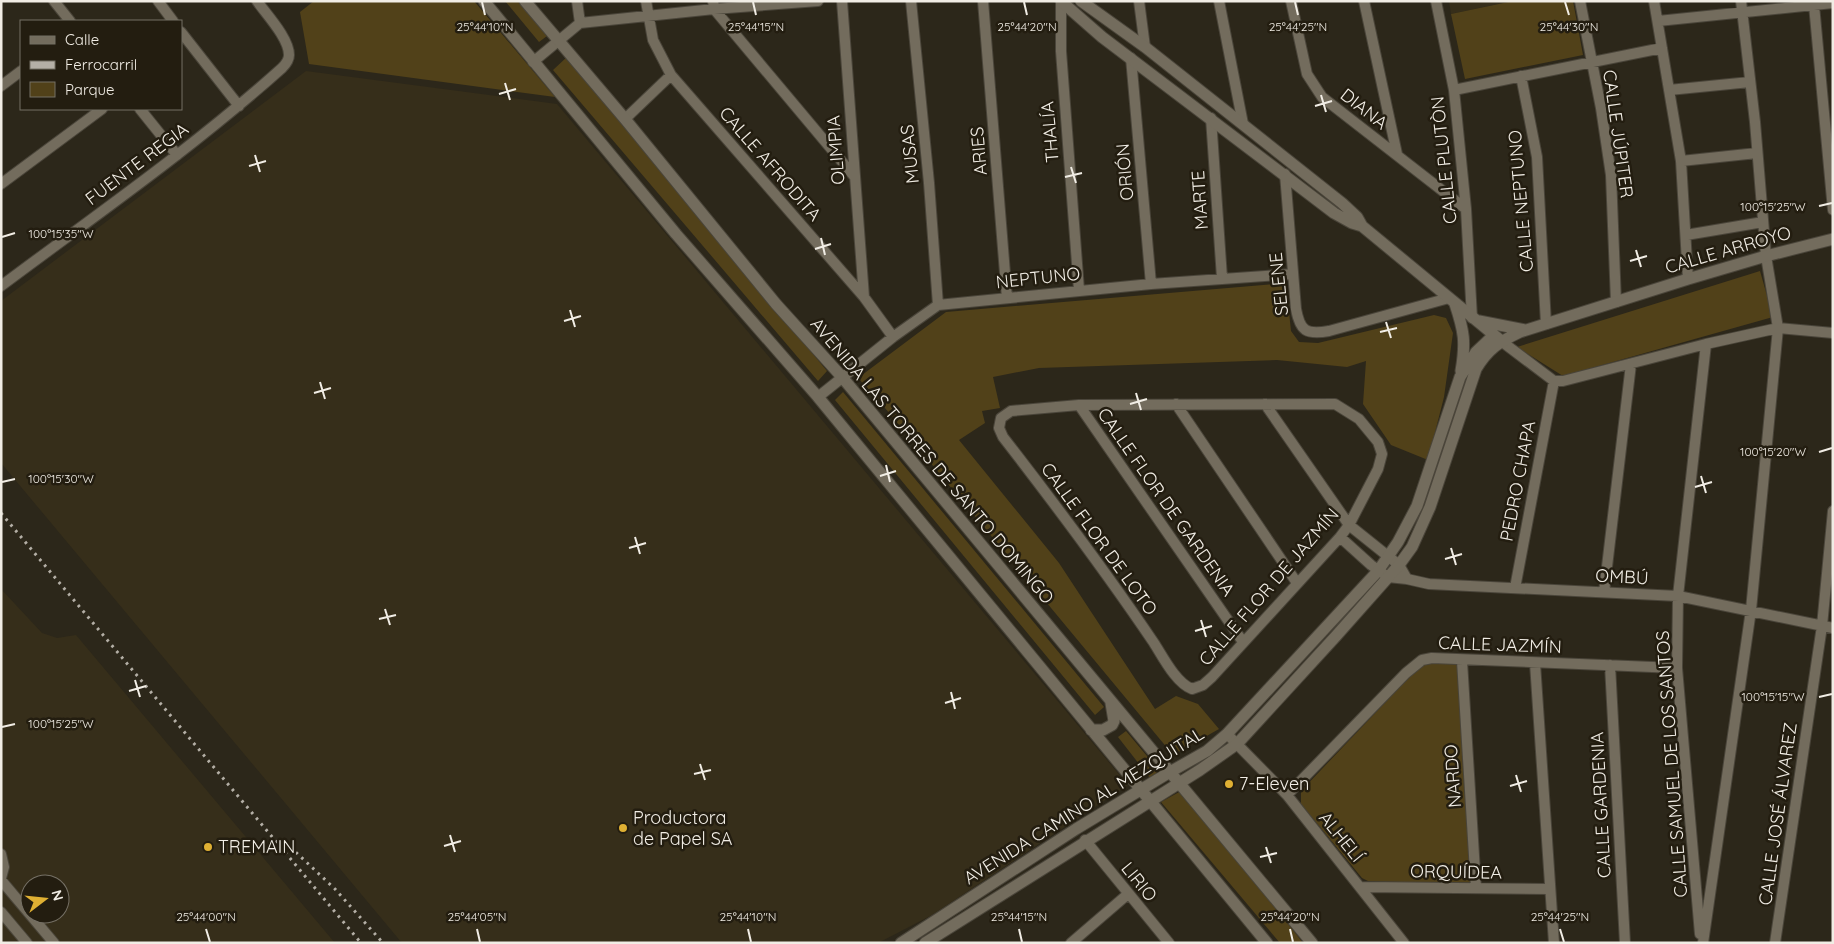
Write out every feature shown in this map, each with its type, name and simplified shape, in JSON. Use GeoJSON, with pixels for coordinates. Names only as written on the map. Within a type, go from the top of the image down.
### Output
{"type":"FeatureCollection","features":[{"type":"Feature","properties":{"kind":"street"},"geometry":{"type":"LineString","coordinates":[[54,1],[69,20]]}},
{"type":"Feature","properties":{"kind":"street"},"geometry":{"type":"LineString","coordinates":[[158,1],[172,20]]}},
{"type":"Feature","properties":{"kind":"street","name":"FUENTE REGIA"},"geometry":{"type":"LineString","coordinates":[[1,286],[177,155],[239,106],[288,62],[289,51],[285,42],[257,1]]}},
{"type":"Feature","properties":{"kind":"street"},"geometry":{"type":"LineString","coordinates":[[484,1],[676,234],[818,397],[1267,943]]}},
{"type":"Feature","properties":{"kind":"street","name":"AVENIDA LAS TORRES DE SANTO DOMINGO"},"geometry":{"type":"LineString","coordinates":[[525,1],[625,119],[776,304],[842,377],[1312,943]]}},
{"type":"Feature","properties":{"kind":"street"},"geometry":{"type":"LineString","coordinates":[[577,1],[580,23]]}},
{"type":"Feature","properties":{"kind":"street","name":"CALLE AFRODITA"},"geometry":{"type":"LineString","coordinates":[[646,1],[654,40],[671,75],[864,297],[893,337]]}},
{"type":"Feature","properties":{"kind":"street"},"geometry":{"type":"LineString","coordinates":[[533,62],[580,23],[648,16],[714,5],[818,1]]}},
{"type":"Feature","properties":{"kind":"street","name":"OLIMPIA"},"geometry":{"type":"LineString","coordinates":[[842,1],[864,297]]}},
{"type":"Feature","properties":{"kind":"street","name":"MUSAS"},"geometry":{"type":"LineString","coordinates":[[911,1],[929,183],[938,304]]}},
{"type":"Feature","properties":{"kind":"street","name":"ARIES"},"geometry":{"type":"LineString","coordinates":[[983,1],[1007,298]]}},
{"type":"Feature","properties":{"kind":"street"},"geometry":{"type":"LineString","coordinates":[[1061,1],[1102,37],[1334,212],[1352,223],[1362,226]]}},
{"type":"Feature","properties":{"kind":"street","name":"THALÍA"},"geometry":{"type":"LineString","coordinates":[[1061,1],[1063,85],[1079,290]]}},
{"type":"Feature","properties":{"kind":"street"},"geometry":{"type":"LineString","coordinates":[[1082,1],[1145,47],[1342,203],[1357,217],[1362,226],[1474,319],[1554,381],[1570,380],[1706,344],[1778,328],[1833,333]]}},
{"type":"Feature","properties":{"kind":"street"},"geometry":{"type":"LineString","coordinates":[[1139,1],[1145,47]]}},
{"type":"Feature","properties":{"kind":"street"},"geometry":{"type":"LineString","coordinates":[[1219,1],[1243,124]]}},
{"type":"Feature","properties":{"kind":"street","name":"DIANA"},"geometry":{"type":"LineString","coordinates":[[1291,1],[1307,74],[1322,97],[1466,210]]}},
{"type":"Feature","properties":{"kind":"street"},"geometry":{"type":"LineString","coordinates":[[1364,1],[1397,154]]}},
{"type":"Feature","properties":{"kind":"street","name":"CALLE PLUTÒN"},"geometry":{"type":"LineString","coordinates":[[1436,1],[1454,90],[1466,210],[1474,319]]}},
{"type":"Feature","properties":{"kind":"street","name":"CALLE JÚPITER"},"geometry":{"type":"LineString","coordinates":[[1580,1],[1601,108],[1611,175],[1616,302]]}},
{"type":"Feature","properties":{"kind":"street"},"geometry":{"type":"LineString","coordinates":[[1654,1],[1681,161],[1688,279]]}},
{"type":"Feature","properties":{"kind":"street"},"geometry":{"type":"LineString","coordinates":[[1658,21],[1742,7],[1833,3]]}},
{"type":"Feature","properties":{"kind":"street"},"geometry":{"type":"LineString","coordinates":[[714,5],[854,176]]}},
{"type":"Feature","properties":{"kind":"street"},"geometry":{"type":"LineString","coordinates":[[1814,5],[1833,210]]}},
{"type":"Feature","properties":{"kind":"street"},"geometry":{"type":"LineString","coordinates":[[1702,943],[1751,610],[1778,328],[1766,256],[1742,7]]}},
{"type":"Feature","properties":{"kind":"street"},"geometry":{"type":"LineString","coordinates":[[182,33],[239,106]]}},
{"type":"Feature","properties":{"kind":"street"},"geometry":{"type":"LineString","coordinates":[[1454,90],[1662,48]]}},
{"type":"Feature","properties":{"kind":"street","name":"ORIÓN"},"geometry":{"type":"LineString","coordinates":[[1131,58],[1151,284]]}},
{"type":"Feature","properties":{"kind":"street"},"geometry":{"type":"LineString","coordinates":[[1,86],[20,72]]}},
{"type":"Feature","properties":{"kind":"street"},"geometry":{"type":"LineString","coordinates":[[625,119],[671,75]]}},
{"type":"Feature","properties":{"kind":"street","name":"CALLE NEPTUNO"},"geometry":{"type":"LineString","coordinates":[[1521,76],[1537,157],[1546,324]]}},
{"type":"Feature","properties":{"kind":"street"},"geometry":{"type":"LineString","coordinates":[[1669,90],[1750,82]]}},
{"type":"Feature","properties":{"kind":"street"},"geometry":{"type":"LineString","coordinates":[[1,184],[101,110]]}},
{"type":"Feature","properties":{"kind":"street"},"geometry":{"type":"LineString","coordinates":[[141,110],[177,155]]}},
{"type":"Feature","properties":{"kind":"street","name":"MARTE"},"geometry":{"type":"LineString","coordinates":[[1210,118],[1222,278]]}},
{"type":"Feature","properties":{"kind":"street"},"geometry":{"type":"LineString","coordinates":[[1681,161],[1757,153]]}},
{"type":"Feature","properties":{"kind":"street","name":"SELENE"},"geometry":{"type":"LineString","coordinates":[[1285,174],[1296,309],[1299,322],[1304,329],[1309,332],[1329,331],[1452,300]]}},
{"type":"Feature","properties":{"kind":"street"},"geometry":{"type":"LineString","coordinates":[[1686,235],[1763,222]]}},
{"type":"Feature","properties":{"kind":"street","name":"CALLE ARROYO"},"geometry":{"type":"LineString","coordinates":[[1498,338],[1688,279],[1833,239]]}},
{"type":"Feature","properties":{"kind":"street","name":"NEPTUNO"},"geometry":{"type":"LineString","coordinates":[[938,304],[1079,290],[1294,274]]}},
{"type":"Feature","properties":{"kind":"street"},"geometry":{"type":"LineString","coordinates":[[1452,300],[1465,338],[1460,377]]}},
{"type":"Feature","properties":{"kind":"street"},"geometry":{"type":"LineString","coordinates":[[818,397],[938,304]]}},
{"type":"Feature","properties":{"kind":"street"},"geometry":{"type":"LineString","coordinates":[[1474,319],[1523,331]]}},
{"type":"Feature","properties":{"kind":"street"},"geometry":{"type":"LineString","coordinates":[[1474,319],[1483,333],[1483,344],[1476,369]]}},
{"type":"Feature","properties":{"kind":"street","name":"AVENIDA CAMINO AL MEZQUITAL"},"geometry":{"type":"LineString","coordinates":[[901,943],[1140,789],[1207,751],[1227,734],[1378,571],[1389,556],[1417,506],[1460,377],[1483,344],[1498,338]]}},
{"type":"Feature","properties":{"kind":"street","name":"AVENIDA CAMINO AL MEZQUITAL"},"geometry":{"type":"LineString","coordinates":[[925,943],[1225,754],[1237,744],[1388,578],[1412,547],[1430,507],[1476,369],[1498,338]]}},
{"type":"Feature","properties":{"kind":"street","name":"CALLE SAMUEL DE LOS SANTOS"},"geometry":{"type":"LineString","coordinates":[[1702,943],[1677,668],[1678,596],[1706,344]]}},
{"type":"Feature","properties":{"kind":"street"},"geometry":{"type":"LineString","coordinates":[[1604,592],[1631,364]]}},
{"type":"Feature","properties":{"kind":"street","name":"PEDRO CHAPA"},"geometry":{"type":"LineString","coordinates":[[1515,588],[1554,381]]}},
{"type":"Feature","properties":{"kind":"street"},"geometry":{"type":"LineString","coordinates":[[1176,404],[1297,583]]}},
{"type":"Feature","properties":{"kind":"street"},"geometry":{"type":"LineString","coordinates":[[1079,405],[1265,404],[1349,526],[1399,564],[1406,579]]}},
{"type":"Feature","properties":{"kind":"street","name":"CALLE FLOR DE JAZMÍN"},"geometry":{"type":"LineString","coordinates":[[1192,689],[1199,688],[1207,682],[1340,537],[1349,526],[1382,461],[1378,442],[1359,419],[1335,404],[1265,404]]}},
{"type":"Feature","properties":{"kind":"street","name":"CALLE FLOR DE LOTO"},"geometry":{"type":"LineString","coordinates":[[1079,405],[1008,412],[1001,418],[999,428],[1003,437],[1057,506],[1179,680],[1192,689]]}},
{"type":"Feature","properties":{"kind":"street","name":"CALLE FLOR DE GARDENIA"},"geometry":{"type":"LineString","coordinates":[[1079,405],[1243,642]]}},
{"type":"Feature","properties":{"kind":"street","name":"CALLE JOSÉ ÁLVAREZ"},"geometry":{"type":"LineString","coordinates":[[1775,943],[1822,626],[1833,511]]}},
{"type":"Feature","properties":{"kind":"street"},"geometry":{"type":"LineString","coordinates":[[1340,537],[1388,578]]}},
{"type":"Feature","properties":{"kind":"street","name":"OMBÚ"},"geometry":{"type":"LineString","coordinates":[[1388,578],[1406,579],[1421,583],[1678,596],[1833,628]]}},
{"type":"Feature","properties":{"kind":"street","name":"CALLE JAZMÍN"},"geometry":{"type":"LineString","coordinates":[[1287,795],[1422,660],[1535,662],[1677,668]]}},
{"type":"Feature","properties":{"kind":"street","name":"NARDO"},"geometry":{"type":"LineString","coordinates":[[1462,661],[1476,888]]}},
{"type":"Feature","properties":{"kind":"street"},"geometry":{"type":"LineString","coordinates":[[1535,662],[1554,943]]}},
{"type":"Feature","properties":{"kind":"street","name":"CALLE GARDENIA"},"geometry":{"type":"LineString","coordinates":[[1610,665],[1626,943]]}},
{"type":"Feature","properties":{"kind":"street"},"geometry":{"type":"LineString","coordinates":[[1091,730],[1108,729],[1112,725],[1114,722],[1111,703]]}},
{"type":"Feature","properties":{"kind":"street","name":"ALHELÍ"},"geometry":{"type":"LineString","coordinates":[[1227,734],[1287,795],[1362,887],[1404,943]]}},
{"type":"Feature","properties":{"kind":"street","name":"LIRIO"},"geometry":{"type":"LineString","coordinates":[[1086,840],[1169,943]]}},
{"type":"Feature","properties":{"kind":"street"},"geometry":{"type":"LineString","coordinates":[[1,854],[4,867],[1,879],[54,943]]}},
{"type":"Feature","properties":{"kind":"street","name":"ORQUÍDEA"},"geometry":{"type":"LineString","coordinates":[[1362,887],[1549,889]]}},
{"type":"Feature","properties":{"kind":"street"},"geometry":{"type":"LineString","coordinates":[[1071,943],[1128,894]]}},
{"type":"Feature","properties":{"kind":"street"},"geometry":{"type":"LineString","coordinates":[[1,912],[27,943]]}},
{"type":"Feature","properties":{"kind":"shaded area"},"geometry":{"type":"Polygon","coordinates":[[[1449,1],[1513,1],[1451,14],[1449,1]]]}},
{"type":"Feature","properties":{"kind":"shaded area"},"geometry":{"type":"Polygon","coordinates":[[[306,71],[557,104],[1128,785],[932,915],[878,943],[402,943],[1,463],[1,301],[306,71]]]}},
{"type":"Feature","properties":{"kind":"shaded area"},"geometry":{"type":"Polygon","coordinates":[[[1,589],[42,633],[57,638],[76,635],[335,943],[1,943],[1,589]]]}},
{"type":"Feature","properties":{"kind":"green space"},"geometry":{"type":"Polygon","coordinates":[[[314,1],[474,1],[555,97],[309,64],[300,12],[314,1]]]}},
{"type":"Feature","properties":{"kind":"green space"},"geometry":{"type":"Polygon","coordinates":[[[505,1],[518,1],[547,36],[539,42],[505,1]]]}},
{"type":"Feature","properties":{"kind":"green space"},"geometry":{"type":"Polygon","coordinates":[[[1513,1],[1573,1],[1583,55],[1465,79],[1451,14],[1513,1]]]}},
{"type":"Feature","properties":{"kind":"green space"},"geometry":{"type":"Polygon","coordinates":[[[568,56],[827,371],[818,381],[553,70],[568,56]]]}},
{"type":"Feature","properties":{"kind":"green space"},"geometry":{"type":"Polygon","coordinates":[[[1760,271],[1773,317],[1563,376],[1517,347],[1760,271]]]}},
{"type":"Feature","properties":{"kind":"green space"},"geometry":{"type":"Polygon","coordinates":[[[1286,283],[1291,331],[1299,342],[1318,343],[1434,315],[1446,318],[1453,333],[1444,397],[1428,460],[1391,445],[1363,404],[1366,361],[1347,367],[1277,360],[1039,368],[993,377],[1000,408],[982,411],[985,423],[959,440],[1059,563],[1155,709],[1176,696],[1198,704],[1219,729],[1173,755],[858,378],[946,312],[1286,283]]]}},
{"type":"Feature","properties":{"kind":"green space"},"geometry":{"type":"Polygon","coordinates":[[[843,392],[1104,707],[1095,715],[835,400],[843,392]]]}},
{"type":"Feature","properties":{"kind":"green space"},"geometry":{"type":"Polygon","coordinates":[[[1430,662],[1456,664],[1459,670],[1474,878],[1467,884],[1368,881],[1362,878],[1301,804],[1301,791],[1419,667],[1430,662]]]}},
{"type":"Feature","properties":{"kind":"green space"},"geometry":{"type":"Polygon","coordinates":[[[1126,731],[1162,774],[1150,778],[1118,737],[1126,731]]]}},
{"type":"Feature","properties":{"kind":"green space"},"geometry":{"type":"Polygon","coordinates":[[[1183,790],[1303,943],[1280,943],[1161,802],[1183,790]]]}},
{"type":"Feature","properties":{"kind":"railway"},"geometry":{"type":"LineString","coordinates":[[1,513],[361,943]]}},
{"type":"Feature","properties":{"kind":"railway"},"geometry":{"type":"LineString","coordinates":[[285,842],[335,889],[383,943]]}},
{"type":"Feature","properties":{"kind":"place","name":"7-Eleven"},"geometry":{"type":"Point","coordinates":[1229,784]}},
{"type":"Feature","properties":{"kind":"place","name":"Productora de Papel SA"},"geometry":{"type":"Point","coordinates":[623,828]}},
{"type":"Feature","properties":{"kind":"place","name":"TREMAIN"},"geometry":{"type":"Point","coordinates":[208,847]}}]}
